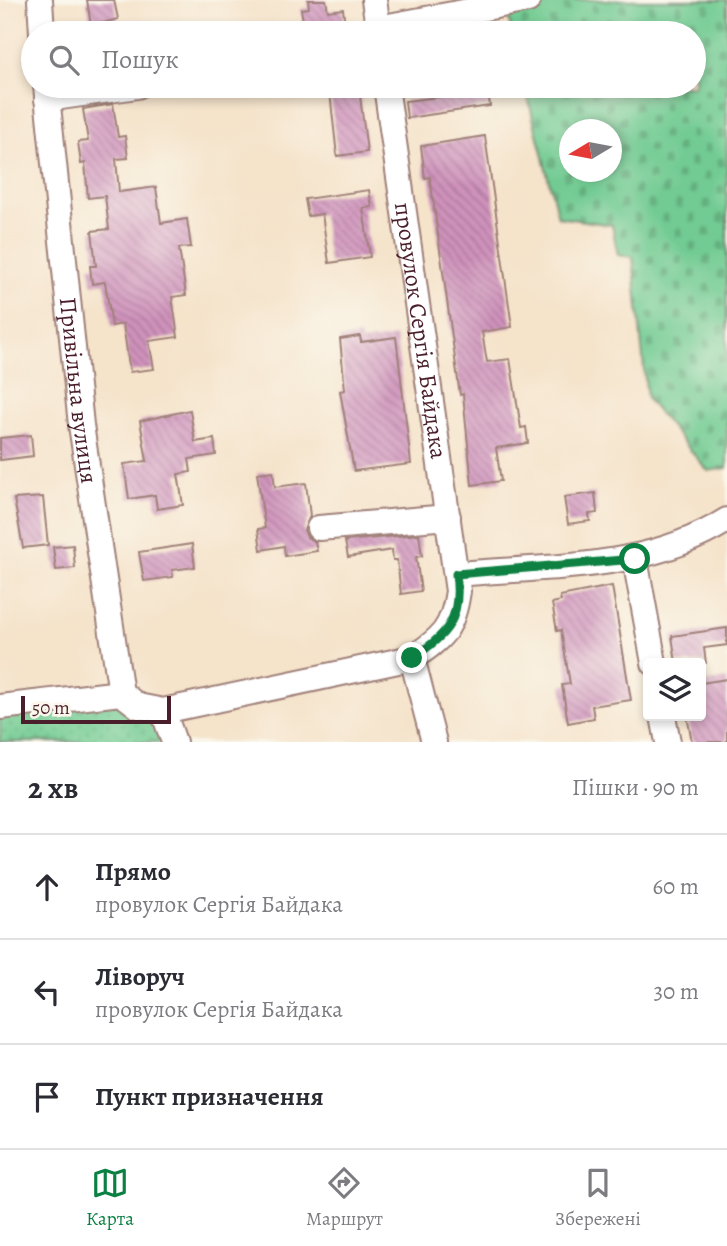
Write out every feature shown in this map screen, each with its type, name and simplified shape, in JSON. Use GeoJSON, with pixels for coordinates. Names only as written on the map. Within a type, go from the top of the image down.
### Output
{"type":"FeatureCollection","features":[{"type":"Feature","properties":{"kind":"street"},"geometry":{"type":"LineString","coordinates":[[40,0],[41,21]]}},
{"type":"Feature","properties":{"kind":"street"},"geometry":{"type":"LineString","coordinates":[[374,0],[377,21]]}},
{"type":"Feature","properties":{"kind":"street"},"geometry":{"type":"LineString","coordinates":[[426,21],[528,0]]}},
{"type":"Feature","properties":{"kind":"street","name":"Привільна вулиця"},"geometry":{"type":"LineString","coordinates":[[47,98],[81,425],[121,693]]}},
{"type":"Feature","properties":{"kind":"street","name":"провулок Сергія Байдака"},"geometry":{"type":"LineString","coordinates":[[388,98],[458,591],[456,611],[449,627],[439,640],[412,658]]}},
{"type":"Feature","properties":{"kind":"street"},"geometry":{"type":"LineString","coordinates":[[319,528],[448,517]]}},
{"type":"Feature","properties":{"kind":"street"},"geometry":{"type":"LineString","coordinates":[[456,574],[635,559],[703,536],[727,520]]}},
{"type":"Feature","properties":{"kind":"street"},"geometry":{"type":"LineString","coordinates":[[635,559],[653,658]]}},
{"type":"Feature","properties":{"kind":"street"},"geometry":{"type":"LineString","coordinates":[[0,707],[121,693],[138,706],[163,712],[412,658],[434,742]]}},
{"type":"Feature","properties":{"kind":"street"},"geometry":{"type":"LineString","coordinates":[[163,712],[174,742]]}},
{"type":"Feature","properties":{"kind":"street"},"geometry":{"type":"LineString","coordinates":[[664,721],[668,742]]}},
{"type":"Feature","properties":{"kind":"green space"},"geometry":{"type":"Polygon","coordinates":[[[528,0],[727,0],[727,468],[708,471],[647,399],[633,257],[618,255],[612,225],[558,217],[528,98],[706,98],[706,21],[509,21],[505,3],[528,0]]]}},
{"type":"Feature","properties":{"kind":"green space"},"geometry":{"type":"Polygon","coordinates":[[[121,693],[174,742],[0,742],[0,707],[121,693]]]}},
{"type":"Feature","properties":{"kind":"building"},"geometry":{"type":"Polygon","coordinates":[[[87,0],[114,0],[118,19],[90,21],[87,0]]]}},
{"type":"Feature","properties":{"kind":"building"},"geometry":{"type":"Polygon","coordinates":[[[308,0],[326,0],[328,11],[343,9],[344,21],[303,21],[301,9],[309,8],[308,0]]]}},
{"type":"Feature","properties":{"kind":"building"},"geometry":{"type":"Polygon","coordinates":[[[331,98],[360,98],[367,152],[337,156],[331,98]]]}},
{"type":"Feature","properties":{"kind":"building"},"geometry":{"type":"Polygon","coordinates":[[[430,98],[489,98],[490,106],[407,118],[405,101],[430,98]]]}},
{"type":"Feature","properties":{"kind":"building"},"geometry":{"type":"Polygon","coordinates":[[[113,104],[118,137],[125,136],[128,158],[116,159],[119,192],[156,187],[161,223],[187,219],[191,247],[179,248],[186,295],[172,297],[178,337],[149,341],[154,369],[130,372],[123,324],[112,326],[105,282],[92,284],[90,266],[96,266],[92,231],[109,229],[105,196],[88,198],[85,163],[81,164],[78,142],[88,141],[83,109],[113,104]]]}},
{"type":"Feature","properties":{"kind":"building"},"geometry":{"type":"Polygon","coordinates":[[[485,136],[512,327],[482,332],[487,362],[510,359],[521,428],[526,427],[528,443],[496,448],[501,481],[472,485],[463,394],[460,395],[430,177],[425,178],[421,146],[485,136]]]}},
{"type":"Feature","properties":{"kind":"building"},"geometry":{"type":"Polygon","coordinates":[[[369,190],[372,207],[363,208],[370,257],[329,263],[322,214],[308,216],[305,199],[369,190]]]}},
{"type":"Feature","properties":{"kind":"building"},"geometry":{"type":"Polygon","coordinates":[[[360,336],[361,342],[396,337],[411,464],[354,471],[340,391],[345,390],[340,339],[360,336]]]}},
{"type":"Feature","properties":{"kind":"building"},"geometry":{"type":"Polygon","coordinates":[[[190,410],[195,442],[214,439],[216,455],[189,459],[191,472],[178,474],[183,505],[157,509],[155,495],[129,499],[124,464],[147,461],[140,421],[190,410]]]}},
{"type":"Feature","properties":{"kind":"building"},"geometry":{"type":"Polygon","coordinates":[[[31,435],[33,456],[0,460],[0,438],[31,435]]]}},
{"type":"Feature","properties":{"kind":"building"},"geometry":{"type":"Polygon","coordinates":[[[273,471],[275,487],[306,483],[310,516],[304,530],[307,537],[315,542],[317,551],[285,556],[284,546],[261,550],[258,529],[265,528],[257,473],[273,471]]]}},
{"type":"Feature","properties":{"kind":"building"},"geometry":{"type":"Polygon","coordinates":[[[595,493],[597,513],[589,514],[590,521],[568,524],[564,497],[595,493]]]}},
{"type":"Feature","properties":{"kind":"building"},"geometry":{"type":"Polygon","coordinates":[[[43,497],[48,545],[23,548],[14,499],[43,497]]]}},
{"type":"Feature","properties":{"kind":"building"},"geometry":{"type":"Polygon","coordinates":[[[419,534],[422,556],[416,557],[421,591],[401,594],[397,560],[393,560],[392,550],[348,557],[345,541],[419,534]]]}},
{"type":"Feature","properties":{"kind":"building"},"geometry":{"type":"Polygon","coordinates":[[[192,544],[195,567],[172,570],[173,577],[144,581],[139,552],[192,544]]]}},
{"type":"Feature","properties":{"kind":"building"},"geometry":{"type":"Polygon","coordinates":[[[73,545],[75,568],[56,570],[53,547],[73,545]]]}},
{"type":"Feature","properties":{"kind":"building"},"geometry":{"type":"Polygon","coordinates":[[[612,586],[631,700],[592,706],[594,718],[568,723],[562,685],[570,684],[561,630],[557,631],[552,603],[561,601],[560,596],[612,586]]]}},
{"type":"Feature","properties":{"kind":"building"},"geometry":{"type":"Polygon","coordinates":[[[727,628],[727,645],[704,648],[705,658],[675,658],[672,636],[727,628]]]}},
{"type":"Feature","properties":{"kind":"building"},"geometry":{"type":"Polygon","coordinates":[[[727,679],[727,742],[692,742],[688,721],[706,721],[706,682],[727,679]]]}},
{"type":"Feature","properties":{"kind":"route"},"geometry":{"type":"LineString","coordinates":[[412,658],[439,640],[449,627],[456,611],[456,574],[635,559]]}}]}
